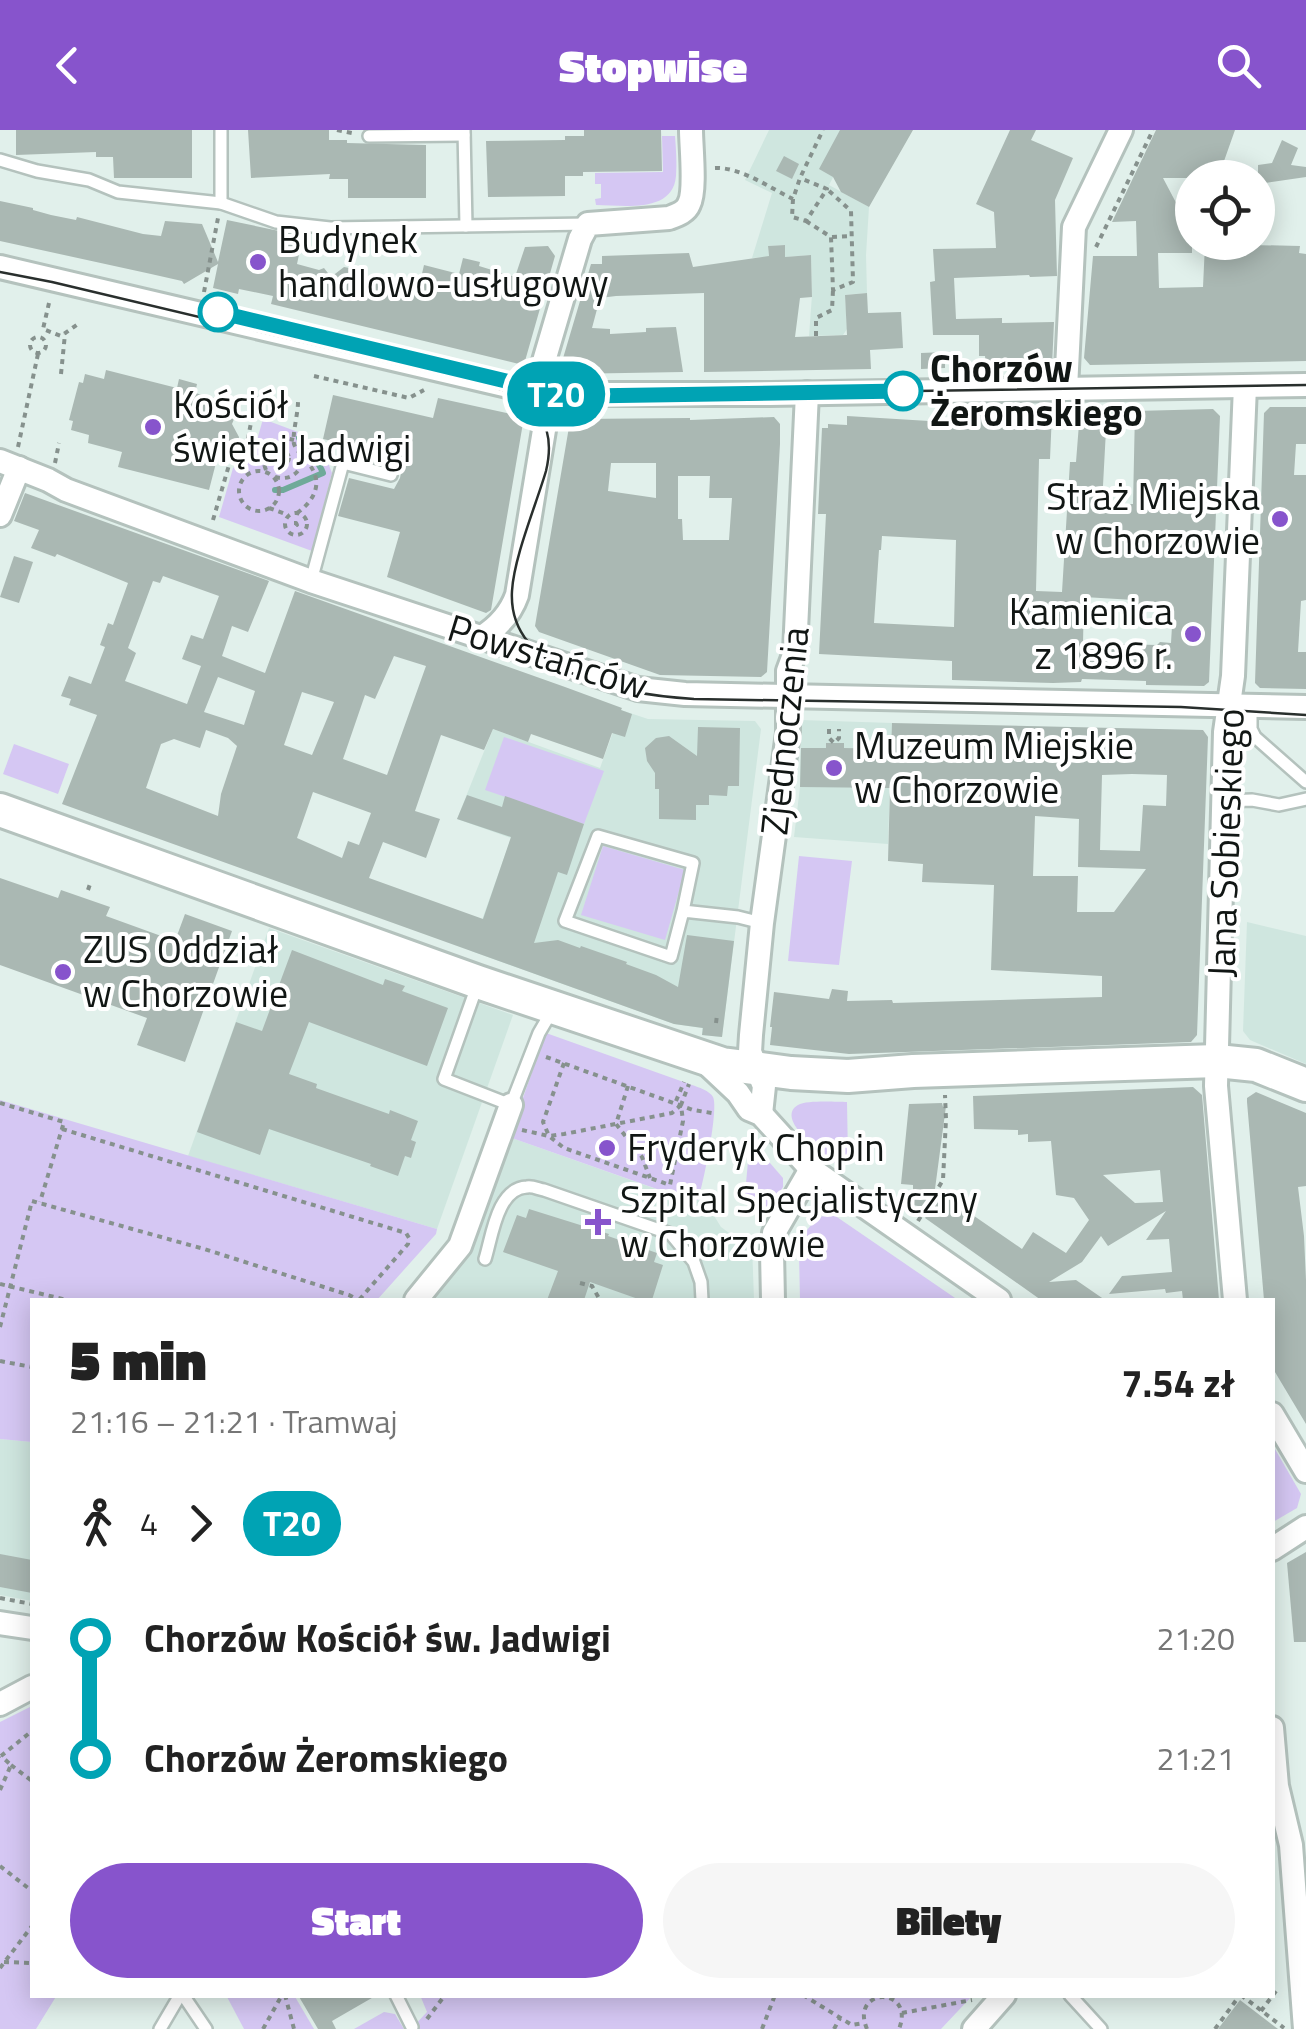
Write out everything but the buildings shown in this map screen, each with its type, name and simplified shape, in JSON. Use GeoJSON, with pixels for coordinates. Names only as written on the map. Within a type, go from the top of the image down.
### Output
{"type":"FeatureCollection","features":[{"type":"Feature","properties":{"kind":"street"},"geometry":{"type":"LineString","coordinates":[[482,638],[498,626],[517,595],[545,424],[539,378],[580,239],[588,224],[670,218],[689,206],[691,130]]}},
{"type":"Feature","properties":{"kind":"street"},"geometry":{"type":"LineString","coordinates":[[1066,389],[1074,227],[1121,130]]}},
{"type":"Feature","properties":{"kind":"street"},"geometry":{"type":"LineString","coordinates":[[0,267],[542,394],[1306,385]]}},
{"type":"Feature","properties":{"kind":"street","name":"Jana Sobieskiego"},"geometry":{"type":"LineString","coordinates":[[1236,1298],[1216,1086],[1225,732],[1241,706],[1246,386]]}},
{"type":"Feature","properties":{"kind":"street","name":"Zjednoczenia"},"geometry":{"type":"LineString","coordinates":[[761,1114],[764,1086],[750,1052],[762,923],[788,733],[788,672],[795,652],[806,393]]}},
{"type":"Feature","properties":{"kind":"street"},"geometry":{"type":"LineString","coordinates":[[0,515],[12,460]]}},
{"type":"Feature","properties":{"kind":"street","name":"Powstańców"},"geometry":{"type":"LineString","coordinates":[[12,460],[66,490],[311,582],[654,692],[1306,707]]}},
{"type":"Feature","properties":{"kind":"street"},"geometry":{"type":"LineString","coordinates":[[513,607],[520,628],[543,657]]}},
{"type":"Feature","properties":{"kind":"street"},"geometry":{"type":"LineString","coordinates":[[0,810],[554,1006],[738,1093],[749,1109],[761,1114],[811,1169],[997,1298]]}},
{"type":"Feature","properties":{"kind":"street"},"geometry":{"type":"LineString","coordinates":[[691,1074],[731,1066],[848,1076],[1217,1061],[1259,1066],[1306,1085]]}},
{"type":"Feature","properties":{"kind":"street"},"geometry":{"type":"LineString","coordinates":[[418,1298],[460,1246],[508,1115]]}},
{"type":"Feature","properties":{"kind":"street"},"geometry":{"type":"LineString","coordinates":[[773,1298],[774,1233],[811,1169]]}},
{"type":"Feature","properties":{"kind":"street"},"geometry":{"type":"LineString","coordinates":[[1275,1419],[1306,1471]]}},
{"type":"Feature","properties":{"kind":"street"},"geometry":{"type":"LineString","coordinates":[[1275,1547],[1306,1527]]}},
{"type":"Feature","properties":{"kind":"street"},"geometry":{"type":"LineString","coordinates":[[0,1622],[30,1628]]}},
{"type":"Feature","properties":{"kind":"street"},"geometry":{"type":"LineString","coordinates":[[0,1704],[30,1689]]}},
{"type":"Feature","properties":{"kind":"street"},"geometry":{"type":"LineString","coordinates":[[1275,1764],[1287,1810],[1302,1931],[1306,2029]]}},
{"type":"Feature","properties":{"kind":"street"},"geometry":{"type":"LineString","coordinates":[[974,2029],[1001,1998]]}},
{"type":"Feature","properties":{"kind":"lane"},"geometry":{"type":"LineString","coordinates":[[221,130],[221,203]]}},
{"type":"Feature","properties":{"kind":"lane"},"geometry":{"type":"LineString","coordinates":[[369,136],[464,133],[466,226]]}},
{"type":"Feature","properties":{"kind":"lane"},"geometry":{"type":"LineString","coordinates":[[0,160],[89,180],[118,192],[221,203],[276,222],[330,228],[588,224]]}},
{"type":"Feature","properties":{"kind":"lane"},"geometry":{"type":"LineString","coordinates":[[311,582],[344,463],[391,475]]}},
{"type":"Feature","properties":{"kind":"lane"},"geometry":{"type":"LineString","coordinates":[[1241,706],[1255,737],[1306,782]]}},
{"type":"Feature","properties":{"kind":"lane"},"geometry":{"type":"LineString","coordinates":[[1223,801],[1278,804],[1306,799]]}},
{"type":"Feature","properties":{"kind":"lane"},"geometry":{"type":"LineString","coordinates":[[598,836],[693,863],[684,912],[671,957],[565,920],[598,836]]}},
{"type":"Feature","properties":{"kind":"lane"},"geometry":{"type":"LineString","coordinates":[[684,912],[738,916],[762,923]]}},
{"type":"Feature","properties":{"kind":"lane"},"geometry":{"type":"LineString","coordinates":[[478,982],[444,1079],[508,1115],[539,1033],[554,1006]]}},
{"type":"Feature","properties":{"kind":"lane"},"geometry":{"type":"LineString","coordinates":[[485,1260],[507,1196],[527,1186],[671,1234],[694,1262],[702,1282],[702,1298]]}},
{"type":"Feature","properties":{"kind":"lane"},"geometry":{"type":"LineString","coordinates":[[160,2029],[180,1998]]}},
{"type":"Feature","properties":{"kind":"lane"},"geometry":{"type":"LineString","coordinates":[[184,1998],[206,2029]]}},
{"type":"Feature","properties":{"kind":"lane"},"geometry":{"type":"LineString","coordinates":[[398,1998],[418,2025]]}},
{"type":"Feature","properties":{"kind":"lane"},"geometry":{"type":"LineString","coordinates":[[1073,1998],[1101,2029]]}},
{"type":"Feature","properties":{"kind":"path"},"geometry":{"type":"LineString","coordinates":[[823,130],[800,178],[792,217],[806,220],[832,237],[852,236]]}},
{"type":"Feature","properties":{"kind":"path"},"geometry":{"type":"LineString","coordinates":[[1091,257],[1153,130]]}},
{"type":"Feature","properties":{"kind":"path"},"geometry":{"type":"LineString","coordinates":[[724,168],[793,199]]}},
{"type":"Feature","properties":{"kind":"path"},"geometry":{"type":"LineString","coordinates":[[800,178],[827,189],[851,211],[852,282],[833,290]]}},
{"type":"Feature","properties":{"kind":"path"},"geometry":{"type":"LineString","coordinates":[[806,220],[827,189]]}},
{"type":"Feature","properties":{"kind":"path"},"geometry":{"type":"LineString","coordinates":[[204,294],[221,203]]}},
{"type":"Feature","properties":{"kind":"path"},"geometry":{"type":"LineString","coordinates":[[816,336],[816,318],[832,310],[832,237]]}},
{"type":"Feature","properties":{"kind":"path"},"geometry":{"type":"LineString","coordinates":[[12,460],[38,354],[46,346],[41,337],[49,304]]}},
{"type":"Feature","properties":{"kind":"path"},"geometry":{"type":"LineString","coordinates":[[43,329],[61,336],[78,324]]}},
{"type":"Feature","properties":{"kind":"path"},"geometry":{"type":"LineString","coordinates":[[61,374],[65,333]]}},
{"type":"Feature","properties":{"kind":"path"},"geometry":{"type":"LineString","coordinates":[[38,354],[30,346],[41,337]]}},
{"type":"Feature","properties":{"kind":"path"},"geometry":{"type":"LineString","coordinates":[[314,376],[408,398],[423,390]]}},
{"type":"Feature","properties":{"kind":"path"},"geometry":{"type":"LineString","coordinates":[[213,520],[229,465],[246,450],[256,396]]}},
{"type":"Feature","properties":{"kind":"path"},"geometry":{"type":"LineString","coordinates":[[269,508],[290,515],[297,513],[311,502],[315,492],[316,477],[294,440],[298,402]]}},
{"type":"Feature","properties":{"kind":"path"},"geometry":{"type":"LineString","coordinates":[[294,440],[276,439],[265,447],[263,461],[271,474],[280,490],[278,500],[260,511],[244,505],[238,486],[244,477],[252,472],[271,474],[282,478],[295,474],[304,458]]}},
{"type":"Feature","properties":{"kind":"path"},"geometry":{"type":"LineString","coordinates":[[54,464],[59,443]]}},
{"type":"Feature","properties":{"kind":"path"},"geometry":{"type":"LineString","coordinates":[[271,474],[279,463]]}},
{"type":"Feature","properties":{"kind":"path"},"geometry":{"type":"LineString","coordinates":[[284,526],[297,536],[306,530],[306,521],[297,513]]}},
{"type":"Feature","properties":{"kind":"path"},"geometry":{"type":"LineString","coordinates":[[284,526],[290,515]]}},
{"type":"Feature","properties":{"kind":"path"},"geometry":{"type":"LineString","coordinates":[[284,526],[306,521]]}},
{"type":"Feature","properties":{"kind":"path"},"geometry":{"type":"LineString","coordinates":[[829,729],[834,744],[839,730]]}},
{"type":"Feature","properties":{"kind":"path"},"geometry":{"type":"LineString","coordinates":[[716,1023],[717,1015]]}},
{"type":"Feature","properties":{"kind":"path"},"geometry":{"type":"LineString","coordinates":[[532,1052],[712,1114]]}},
{"type":"Feature","properties":{"kind":"path"},"geometry":{"type":"LineString","coordinates":[[549,1136],[543,1122],[564,1063]]}},
{"type":"Feature","properties":{"kind":"path"},"geometry":{"type":"LineString","coordinates":[[549,1136],[672,1113],[691,1074]]}},
{"type":"Feature","properties":{"kind":"path"},"geometry":{"type":"LineString","coordinates":[[616,1124],[628,1086]]}},
{"type":"Feature","properties":{"kind":"path"},"geometry":{"type":"LineString","coordinates":[[918,1221],[944,1180],[945,1095]]}},
{"type":"Feature","properties":{"kind":"path"},"geometry":{"type":"LineString","coordinates":[[0,1103],[64,1122],[40,1202]]}},
{"type":"Feature","properties":{"kind":"path"},"geometry":{"type":"LineString","coordinates":[[508,1115],[564,1148],[670,1186],[684,1121],[678,1104]]}},
{"type":"Feature","properties":{"kind":"path"},"geometry":{"type":"LineString","coordinates":[[616,1124],[642,1156],[650,1178]]}},
{"type":"Feature","properties":{"kind":"path"},"geometry":{"type":"LineString","coordinates":[[62,1129],[406,1233],[408,1243],[360,1298]]}},
{"type":"Feature","properties":{"kind":"path"},"geometry":{"type":"LineString","coordinates":[[0,1326],[32,1201],[204,1249],[353,1298]]}},
{"type":"Feature","properties":{"kind":"path"},"geometry":{"type":"LineString","coordinates":[[580,1283],[592,1286],[599,1298]]}},
{"type":"Feature","properties":{"kind":"path"},"geometry":{"type":"LineString","coordinates":[[0,1284],[59,1298]]}},
{"type":"Feature","properties":{"kind":"path"},"geometry":{"type":"LineString","coordinates":[[0,1361],[30,1367]]}},
{"type":"Feature","properties":{"kind":"path"},"geometry":{"type":"LineString","coordinates":[[0,1598],[30,1604]]}},
{"type":"Feature","properties":{"kind":"path"},"geometry":{"type":"LineString","coordinates":[[30,1733],[1,1756],[30,1779]]}},
{"type":"Feature","properties":{"kind":"path"},"geometry":{"type":"LineString","coordinates":[[0,1790],[12,1765]]}},
{"type":"Feature","properties":{"kind":"path"},"geometry":{"type":"LineString","coordinates":[[0,1866],[30,1889]]}},
{"type":"Feature","properties":{"kind":"path"},"geometry":{"type":"LineString","coordinates":[[2,1965],[30,1929]]}},
{"type":"Feature","properties":{"kind":"path"},"geometry":{"type":"LineString","coordinates":[[2,1965],[30,1963]]}},
{"type":"Feature","properties":{"kind":"path"},"geometry":{"type":"LineString","coordinates":[[1275,1993],[1281,1985]]}},
{"type":"Feature","properties":{"kind":"path"},"geometry":{"type":"LineString","coordinates":[[263,2029],[282,1998]]}},
{"type":"Feature","properties":{"kind":"path"},"geometry":{"type":"LineString","coordinates":[[285,1998],[294,2029]]}},
{"type":"Feature","properties":{"kind":"path"},"geometry":{"type":"LineString","coordinates":[[418,2025],[442,1998]]}},
{"type":"Feature","properties":{"kind":"path"},"geometry":{"type":"LineString","coordinates":[[762,2029],[774,1998]]}},
{"type":"Feature","properties":{"kind":"path"},"geometry":{"type":"LineString","coordinates":[[808,1998],[852,2024],[865,2026],[863,2011],[876,1998]]}},
{"type":"Feature","properties":{"kind":"path"},"geometry":{"type":"LineString","coordinates":[[888,1998],[902,2013],[899,2029]]}},
{"type":"Feature","properties":{"kind":"path"},"geometry":{"type":"LineString","coordinates":[[1214,2029],[1238,1998]]}},
{"type":"Feature","properties":{"kind":"path"},"geometry":{"type":"LineString","coordinates":[[1244,1998],[1284,2028]]}},
{"type":"Feature","properties":{"kind":"path"},"geometry":{"type":"LineString","coordinates":[[1261,2011],[1271,1998]]}},
{"type":"Feature","properties":{"kind":"path"},"geometry":{"type":"LineString","coordinates":[[902,2013],[978,1999]]}},
{"type":"Feature","properties":{"kind":"path"},"geometry":{"type":"LineString","coordinates":[[834,2029],[840,2018]]}},
{"type":"Feature","properties":{"kind":"shaded area"},"geometry":{"type":"Polygon","coordinates":[[[769,130],[858,130],[829,185],[869,207],[867,293],[845,295],[847,329],[843,335],[809,336],[811,255],[785,257],[784,245],[768,246],[769,257],[752,258],[772,193],[745,180],[769,130]]]}},
{"type":"Feature","properties":{"kind":"shaded area"},"geometry":{"type":"Polygon","coordinates":[[[662,136],[675,136],[676,146],[676,176],[666,197],[645,205],[596,205],[595,199],[601,198],[601,184],[595,184],[595,173],[663,172],[662,136]]]}},
{"type":"Feature","properties":{"kind":"shaded area"},"geometry":{"type":"Polygon","coordinates":[[[263,419],[324,443],[332,473],[312,551],[219,517],[233,468],[253,454],[263,419]]]}},
{"type":"Feature","properties":{"kind":"shaded area"},"geometry":{"type":"Polygon","coordinates":[[[621,710],[648,719],[755,721],[761,729],[722,1037],[702,1035],[702,1028],[674,1024],[471,951],[511,838],[457,819],[493,729],[600,768],[621,710]]]}},
{"type":"Feature","properties":{"kind":"shaded area"},"geometry":{"type":"Polygon","coordinates":[[[801,720],[892,723],[888,844],[794,837],[800,787],[801,720]]]}},
{"type":"Feature","properties":{"kind":"shaded area"},"geometry":{"type":"Polygon","coordinates":[[[504,737],[604,771],[584,824],[485,790],[504,737]]]}},
{"type":"Feature","properties":{"kind":"shaded area"},"geometry":{"type":"Polygon","coordinates":[[[14,744],[69,764],[58,794],[3,774],[14,744]]]}},
{"type":"Feature","properties":{"kind":"shaded area"},"geometry":{"type":"Polygon","coordinates":[[[603,846],[685,870],[665,940],[581,915],[603,846]]]}},
{"type":"Feature","properties":{"kind":"shaded area"},"geometry":{"type":"Polygon","coordinates":[[[799,856],[852,861],[839,965],[788,961],[799,856]]]}},
{"type":"Feature","properties":{"kind":"shaded area"},"geometry":{"type":"Polygon","coordinates":[[[1247,922],[1306,936],[1306,1064],[1250,1040],[1243,1031],[1247,922]]]}},
{"type":"Feature","properties":{"kind":"shaded area"},"geometry":{"type":"Polygon","coordinates":[[[269,928],[513,1015],[437,1229],[188,1156],[269,928]]]}},
{"type":"Feature","properties":{"kind":"shaded area"},"geometry":{"type":"Polygon","coordinates":[[[546,1033],[697,1087],[713,1097],[712,1131],[698,1200],[691,1201],[509,1137],[546,1033]]]}},
{"type":"Feature","properties":{"kind":"shaded area"},"geometry":{"type":"Polygon","coordinates":[[[0,1100],[437,1229],[379,1298],[30,1298],[30,1442],[0,1439],[0,1100]]]}},
{"type":"Feature","properties":{"kind":"shaded area"},"geometry":{"type":"Polygon","coordinates":[[[808,1102],[847,1102],[848,1158],[843,1169],[798,1130],[792,1112],[808,1102]]]}},
{"type":"Feature","properties":{"kind":"shaded area","name":"Szpital Specjalistyczny w Chorzowie"},"geometry":{"type":"Polygon","coordinates":[[[509,1137],[690,1201],[698,1200],[708,1206],[721,1227],[752,1243],[754,1298],[428,1298],[509,1137]]]}},
{"type":"Feature","properties":{"kind":"shaded area"},"geometry":{"type":"Polygon","coordinates":[[[750,1140],[783,1178],[783,1187],[771,1207],[757,1207],[745,1194],[750,1140]]]}},
{"type":"Feature","properties":{"kind":"shaded area"},"geometry":{"type":"Polygon","coordinates":[[[834,1215],[955,1298],[800,1298],[802,1236],[818,1217],[834,1215]]]}},
{"type":"Feature","properties":{"kind":"shaded area"},"geometry":{"type":"Polygon","coordinates":[[[0,1439],[30,1442],[30,1601],[0,1595],[0,1439]]]}},
{"type":"Feature","properties":{"kind":"shaded area"},"geometry":{"type":"Polygon","coordinates":[[[1275,1449],[1301,1494],[1297,1508],[1275,1521],[1275,1449]]]}},
{"type":"Feature","properties":{"kind":"shaded area"},"geometry":{"type":"Polygon","coordinates":[[[30,1707],[30,1998],[55,1998],[36,2029],[0,2029],[0,1722],[30,1707]]]}},
{"type":"Feature","properties":{"kind":"shaded area"},"geometry":{"type":"Polygon","coordinates":[[[228,1998],[296,1998],[314,2029],[244,2029],[228,1998]]]}},
{"type":"Feature","properties":{"kind":"shaded area"},"geometry":{"type":"Polygon","coordinates":[[[421,1998],[970,1998],[941,2029],[411,2029],[427,2012],[421,1998]]]}},
{"type":"Feature","properties":{"kind":"shaded area"},"geometry":{"type":"Polygon","coordinates":[[[384,2012],[395,2014],[404,2029],[354,2029],[384,2012]]]}},
{"type":"Feature","properties":{"kind":"waterway"},"geometry":{"type":"LineString","coordinates":[[275,490],[323,473],[299,438]]}},
{"type":"Feature","properties":{"kind":"tram line"},"geometry":{"type":"LineString","coordinates":[[0,272],[493,387],[521,399],[546,427],[549,455],[514,577],[516,620],[529,644],[551,662],[607,686],[694,699],[1181,707],[1306,715]]}},
{"type":"Feature","properties":{"kind":"tram line","name":"T20"},"geometry":{"type":"LineString","coordinates":[[218,312],[560,394],[903,391]]}},
{"type":"Feature","properties":{"kind":"tram line"},"geometry":{"type":"LineString","coordinates":[[506,382],[587,396],[1306,385]]}},
{"type":"Feature","properties":{"kind":"place","name":"Budynek handlowo-usługowy"},"geometry":{"type":"Point","coordinates":[258,262]}},
{"type":"Feature","properties":{"kind":"place","name":"Chorzów Żeromskiego"},"geometry":{"type":"Point","coordinates":[903,391]}},
{"type":"Feature","properties":{"kind":"place","name":"Kościół świętej Jadwigi"},"geometry":{"type":"Point","coordinates":[153,427]}},
{"type":"Feature","properties":{"kind":"place","name":"Straż Miejska w Chorzowie"},"geometry":{"type":"Point","coordinates":[1280,519]}},
{"type":"Feature","properties":{"kind":"place","name":"Kamienica z 1896 r."},"geometry":{"type":"Point","coordinates":[1193,634]}},
{"type":"Feature","properties":{"kind":"place","name":"Muzeum Miejskie w Chorzowie"},"geometry":{"type":"Point","coordinates":[834,768]}},
{"type":"Feature","properties":{"kind":"place","name":"ZUS Oddział w Chorzowie"},"geometry":{"type":"Point","coordinates":[63,972]}},
{"type":"Feature","properties":{"kind":"place","name":"Fryderyk Chopin"},"geometry":{"type":"Point","coordinates":[607,1148]}},
{"type":"Feature","properties":{"kind":"place","name":"Szpital Specjalistyczny w Chorzowie"},"geometry":{"type":"Point","coordinates":[598,1222]}}]}
